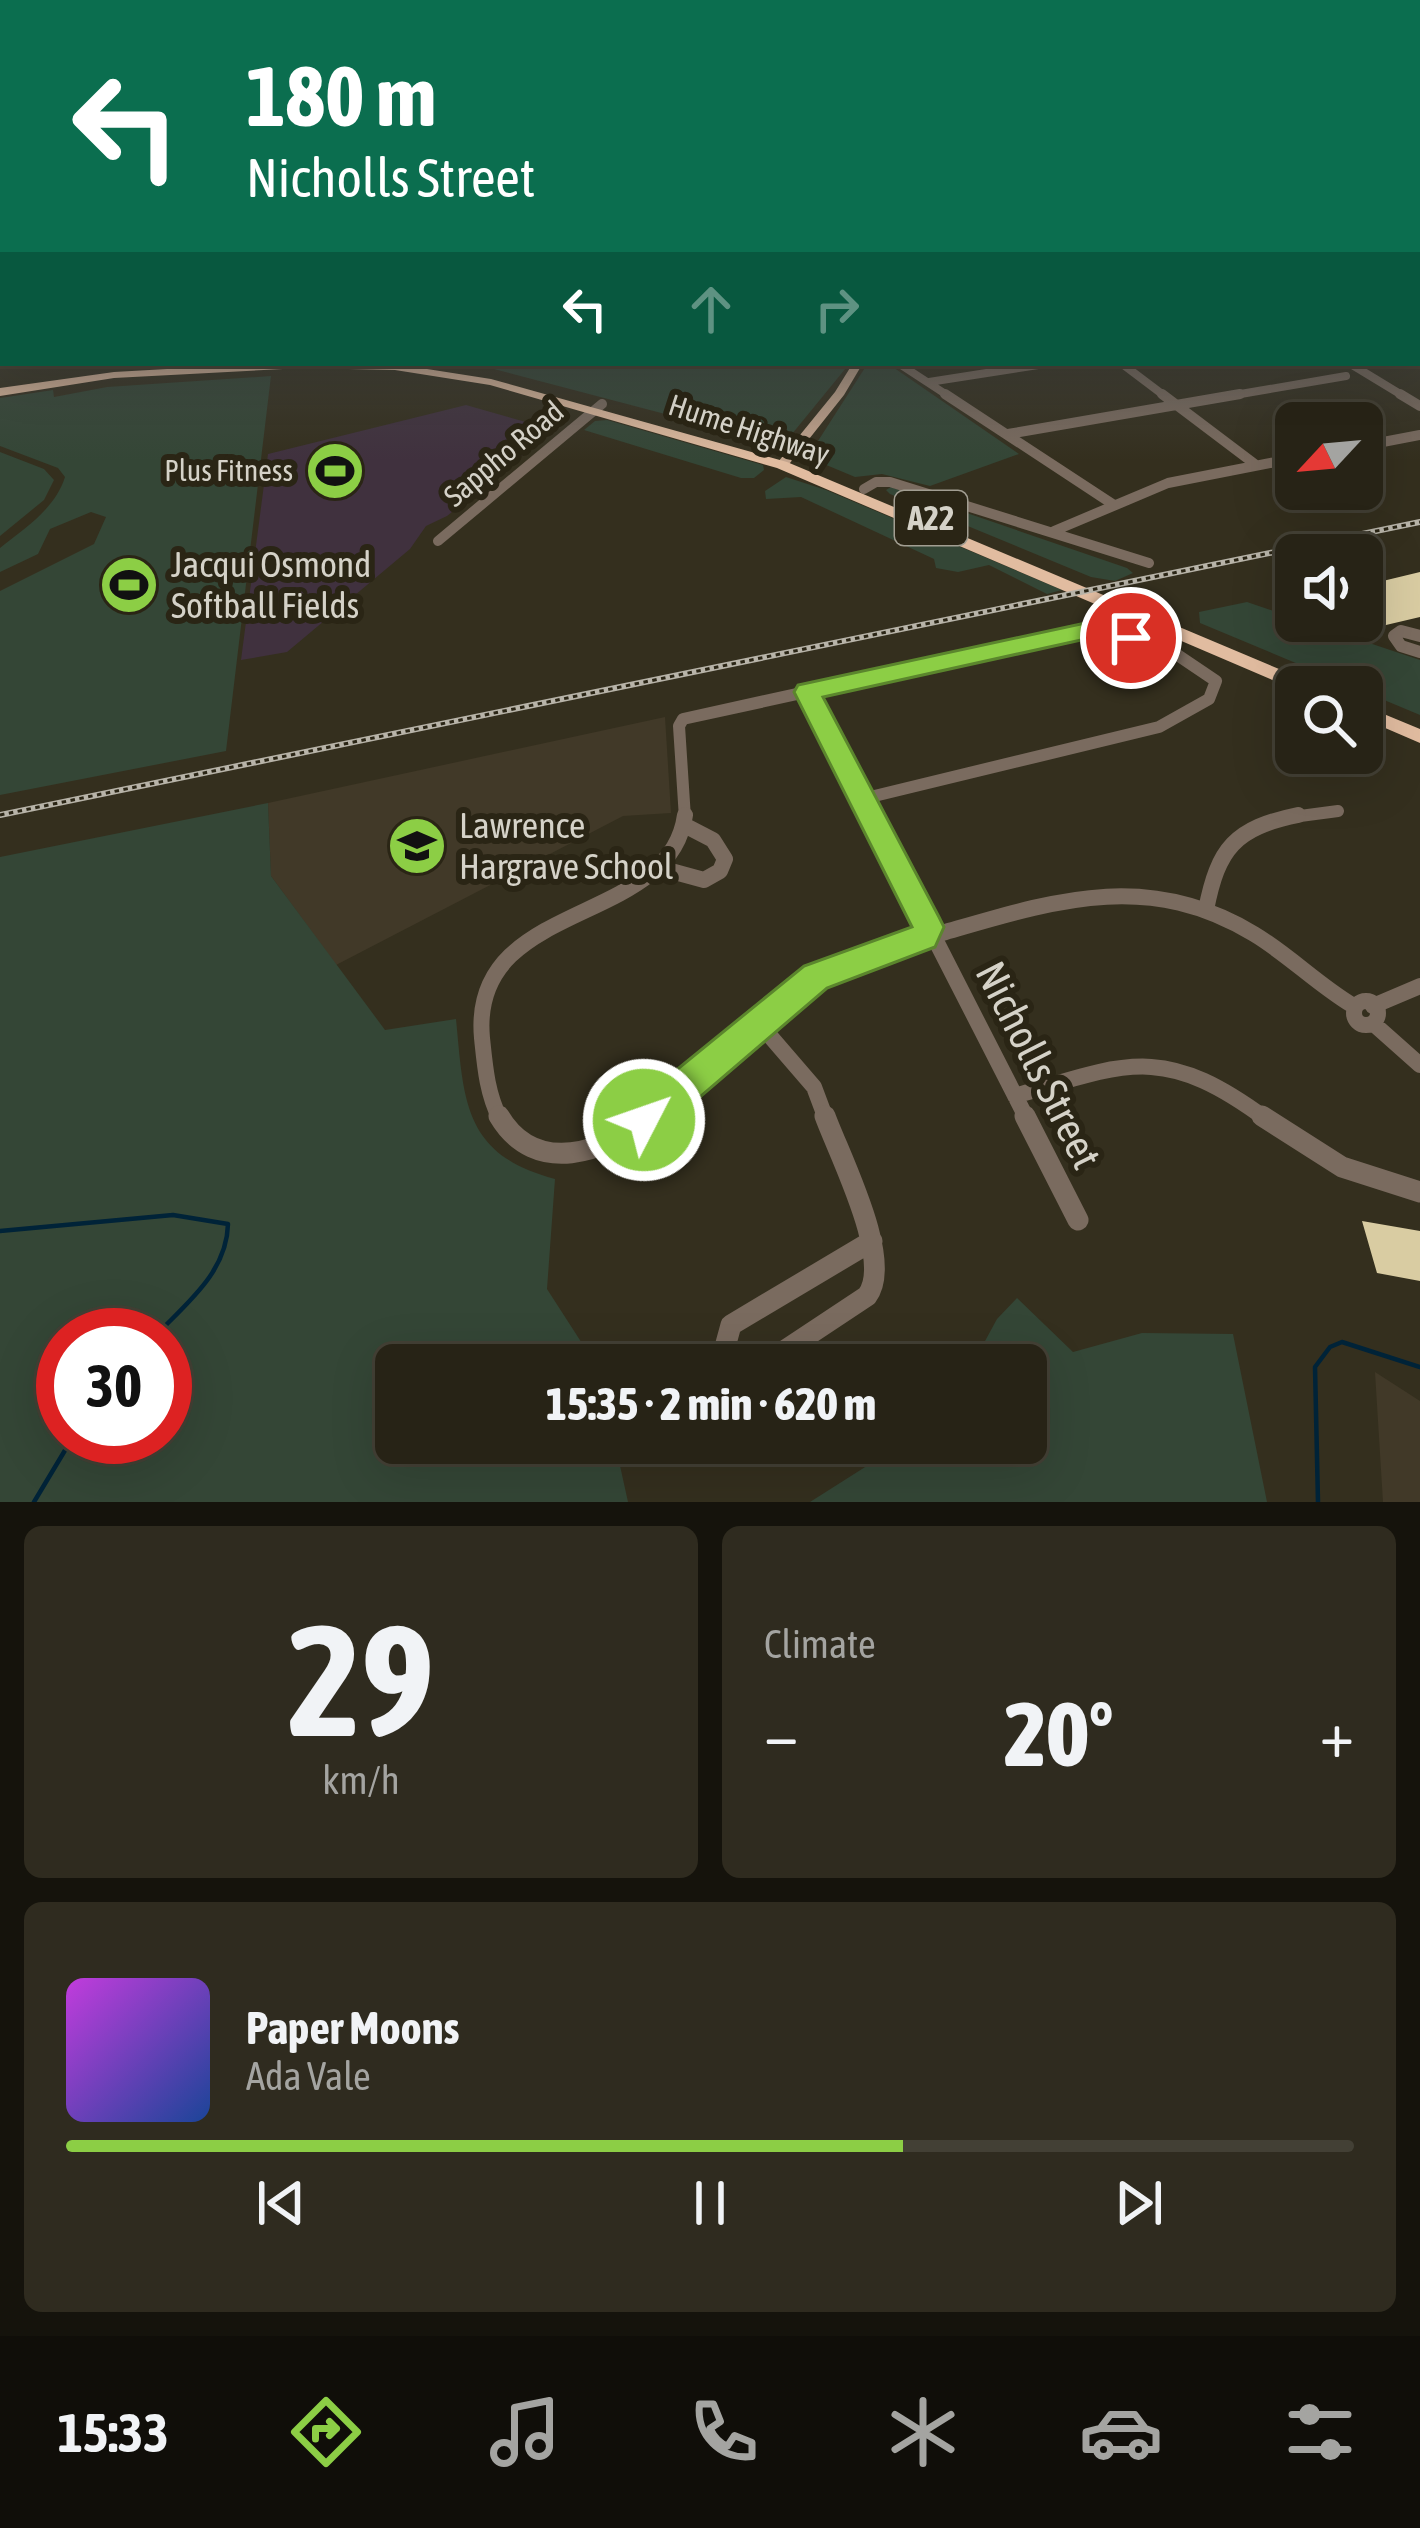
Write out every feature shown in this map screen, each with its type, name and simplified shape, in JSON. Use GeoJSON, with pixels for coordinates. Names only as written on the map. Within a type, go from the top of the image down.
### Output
{"type":"FeatureCollection","features":[{"type":"Feature","properties":{"kind":"highway","name":"Hume Highway"},"geometry":{"type":"LineString","coordinates":[[0,390],[109,370],[173,366]]}},
{"type":"Feature","properties":{"kind":"highway","name":"Hume Highway"},"geometry":{"type":"LineString","coordinates":[[0,390],[240,366]]}},
{"type":"Feature","properties":{"kind":"highway","name":"Hume Highway"},"geometry":{"type":"LineString","coordinates":[[373,366],[491,382],[598,407]]}},
{"type":"Feature","properties":{"kind":"highway","name":"Hume Highway"},"geometry":{"type":"LineString","coordinates":[[430,366],[484,374],[786,461],[864,490],[1065,580]]}},
{"type":"Feature","properties":{"kind":"highway","name":"Hume Highway"},"geometry":{"type":"LineString","coordinates":[[786,461],[1279,666]]}},
{"type":"Feature","properties":{"kind":"highway","name":"Hume Highway"},"geometry":{"type":"LineString","coordinates":[[1154,617],[1275,673]]}},
{"type":"Feature","properties":{"kind":"highway"},"geometry":{"type":"LineString","coordinates":[[1383,709],[1420,724]]}},
{"type":"Feature","properties":{"kind":"highway"},"geometry":{"type":"LineString","coordinates":[[1383,721],[1420,736]]}},
{"type":"Feature","properties":{"kind":"main road"},"geometry":{"type":"LineString","coordinates":[[786,461],[859,367]]}},
{"type":"Feature","properties":{"kind":"street"},"geometry":{"type":"LineString","coordinates":[[906,366],[1114,505]]}},
{"type":"Feature","properties":{"kind":"street"},"geometry":{"type":"LineString","coordinates":[[929,382],[1032,366]]}},
{"type":"Feature","properties":{"kind":"street"},"geometry":{"type":"LineString","coordinates":[[1125,366],[1256,465]]}},
{"type":"Feature","properties":{"kind":"street"},"geometry":{"type":"LineString","coordinates":[[1354,366],[1420,406]]}},
{"type":"Feature","properties":{"kind":"street"},"geometry":{"type":"LineString","coordinates":[[1007,434],[1346,376]]}},
{"type":"Feature","properties":{"kind":"street","name":"Sappho Road"},"geometry":{"type":"LineString","coordinates":[[437,541],[598,407]]}},
{"type":"Feature","properties":{"kind":"street"},"geometry":{"type":"LineString","coordinates":[[1383,442],[1420,435]]}},
{"type":"Feature","properties":{"kind":"street"},"geometry":{"type":"LineString","coordinates":[[1054,531],[1168,484],[1275,462]]}},
{"type":"Feature","properties":{"kind":"street"},"geometry":{"type":"LineString","coordinates":[[864,490],[877,482],[890,482],[1148,563]]}},
{"type":"Feature","properties":{"kind":"street"},"geometry":{"type":"LineString","coordinates":[[862,799],[1159,727],[1209,699],[1215,678],[1141,642],[1090,630],[686,718],[680,726],[686,826],[676,851],[660,868],[520,948],[486,983],[479,1008],[483,1051],[489,1096],[500,1119],[539,1151],[577,1156],[601,1150],[629,1133],[758,1022],[828,969],[933,935],[1102,892],[1149,893],[1206,910],[1251,932],[1352,1005],[1359,1019],[1374,1015],[1420,986]]}},
{"type":"Feature","properties":{"kind":"street"},"geometry":{"type":"LineString","coordinates":[[1415,632],[1395,633],[1395,639],[1420,652]]}},
{"type":"Feature","properties":{"kind":"street","name":"Nicholls Street"},"geometry":{"type":"LineString","coordinates":[[807,692],[1078,1220]]}},
{"type":"Feature","properties":{"kind":"street"},"geometry":{"type":"LineString","coordinates":[[1206,910],[1214,875],[1230,844],[1279,822],[1339,811]]}},
{"type":"Feature","properties":{"kind":"street"},"geometry":{"type":"LineString","coordinates":[[660,868],[704,880],[720,871],[725,859],[720,846],[686,826]]}},
{"type":"Feature","properties":{"kind":"street"},"geometry":{"type":"LineString","coordinates":[[1374,1015],[1420,1066]]}},
{"type":"Feature","properties":{"kind":"street"},"geometry":{"type":"LineString","coordinates":[[758,1022],[814,1088],[877,1256],[877,1283],[867,1296],[795,1344]]}},
{"type":"Feature","properties":{"kind":"street"},"geometry":{"type":"LineString","coordinates":[[1015,1096],[1121,1066],[1162,1066],[1223,1089],[1333,1162],[1370,1179],[1420,1192]]}},
{"type":"Feature","properties":{"kind":"street"},"geometry":{"type":"LineString","coordinates":[[726,1344],[730,1325],[872,1240]]}},
{"type":"Feature","properties":{"kind":"shaded area"},"geometry":{"type":"Polygon","coordinates":[[[466,405],[554,430],[447,516],[426,526],[410,549],[287,652],[241,660],[268,454],[466,405]]]}},
{"type":"Feature","properties":{"kind":"shaded area","name":"Lawrence Hargrave School"},"geometry":{"type":"Polygon","coordinates":[[[665,717],[671,813],[623,816],[336,965],[271,876],[268,803],[665,717]]]}},
{"type":"Feature","properties":{"kind":"shaded area"},"geometry":{"type":"Polygon","coordinates":[[[1375,1372],[1420,1401],[1420,1502],[1383,1502],[1375,1372]]]}},
{"type":"Feature","properties":{"kind":"green space"},"geometry":{"type":"Polygon","coordinates":[[[482,366],[848,366],[783,445],[482,366]]]}},
{"type":"Feature","properties":{"kind":"green space"},"geometry":{"type":"Polygon","coordinates":[[[866,366],[891,366],[1019,454],[930,486],[882,474],[855,477],[809,455],[866,366]]]}},
{"type":"Feature","properties":{"kind":"green space","name":"Jacqui Osmond Softball Fields"},"geometry":{"type":"Polygon","coordinates":[[[271,376],[226,751],[0,795],[0,591],[94,544],[106,517],[91,512],[50,529],[38,554],[0,572],[0,548],[47,508],[65,477],[58,468],[0,446],[0,398],[53,390],[54,397],[107,387],[271,376]]]}},
{"type":"Feature","properties":{"kind":"green space"},"geometry":{"type":"Polygon","coordinates":[[[607,420],[763,465],[764,470],[754,478],[741,478],[584,430],[595,421],[607,420]]]}},
{"type":"Feature","properties":{"kind":"green space"},"geometry":{"type":"Polygon","coordinates":[[[0,452],[44,469],[54,480],[44,500],[0,536],[0,452]]]}},
{"type":"Feature","properties":{"kind":"green space"},"geometry":{"type":"Polygon","coordinates":[[[786,477],[1062,590],[1047,594],[989,565],[958,572],[936,568],[934,559],[801,497],[766,499],[765,491],[786,477]]]}},
{"type":"Feature","properties":{"kind":"green space"},"geometry":{"type":"Polygon","coordinates":[[[891,487],[1133,573],[1115,581],[1091,577],[890,494],[886,490],[891,487]]]}},
{"type":"Feature","properties":{"kind":"green space"},"geometry":{"type":"Polygon","coordinates":[[[1247,602],[1275,611],[1275,642],[1366,642],[1420,660],[1420,715],[1383,700],[1383,666],[1303,666],[1200,623],[1199,612],[1247,602]]]}},
{"type":"Feature","properties":{"kind":"green space"},"geometry":{"type":"Polygon","coordinates":[[[268,803],[271,876],[385,1030],[456,1019],[467,1099],[485,1139],[525,1169],[555,1179],[547,1289],[582,1344],[375,1344],[375,1464],[620,1464],[628,1502],[0,1502],[0,857],[268,803]]]}},
{"type":"Feature","properties":{"kind":"green space"},"geometry":{"type":"Polygon","coordinates":[[[1017,1298],[1073,1352],[1142,1333],[1233,1334],[1267,1502],[810,1502],[870,1464],[1047,1464],[1047,1344],[983,1344],[997,1319],[1017,1298]]]}},
{"type":"Feature","properties":{"kind":"building"},"geometry":{"type":"Polygon","coordinates":[[[1420,572],[1420,617],[1383,626],[1383,581],[1420,572]]]}},
{"type":"Feature","properties":{"kind":"building"},"geometry":{"type":"Polygon","coordinates":[[[1362,1221],[1420,1231],[1420,1281],[1377,1273],[1362,1221]]]}},
{"type":"Feature","properties":{"kind":"waterway"},"geometry":{"type":"LineString","coordinates":[[0,1231],[173,1215],[228,1224],[213,1272],[182,1308]]}},
{"type":"Feature","properties":{"kind":"waterway"},"geometry":{"type":"LineString","coordinates":[[1318,1502],[1315,1367],[1330,1347],[1342,1342],[1420,1367]]}},
{"type":"Feature","properties":{"kind":"waterway"},"geometry":{"type":"LineString","coordinates":[[34,1502],[57,1464]]}},
{"type":"Feature","properties":{"kind":"railway"},"geometry":{"type":"LineString","coordinates":[[0,815],[1420,522]]}},
{"type":"Feature","properties":{"kind":"place","name":"Plus Fitness"},"geometry":{"type":"Point","coordinates":[335,471]}},
{"type":"Feature","properties":{"kind":"place","name":"Jacqui Osmond Softball Fields"},"geometry":{"type":"Point","coordinates":[129,585]}},
{"type":"Feature","properties":{"kind":"place","name":"Lawrence Hargrave School"},"geometry":{"type":"Point","coordinates":[417,846]}},
{"type":"Feature","properties":{"kind":"route"},"geometry":{"type":"LineString","coordinates":[[644,1120],[815,976],[863,955],[924,937],[928,927],[807,692],[1090,630],[1131,638]]}}]}
